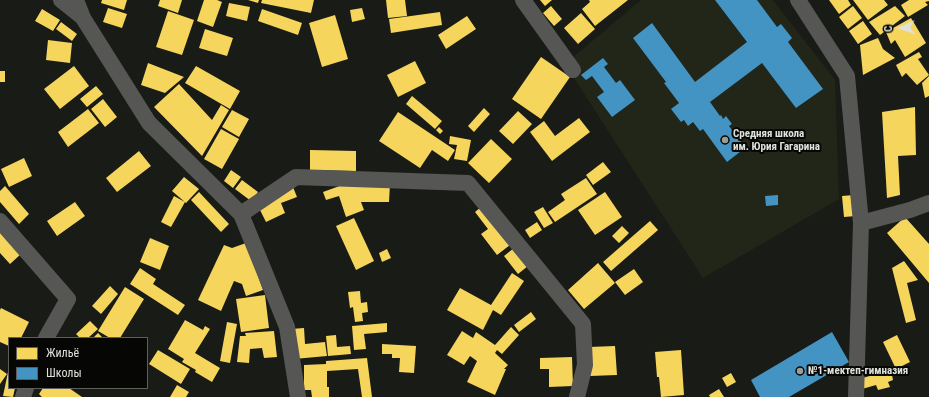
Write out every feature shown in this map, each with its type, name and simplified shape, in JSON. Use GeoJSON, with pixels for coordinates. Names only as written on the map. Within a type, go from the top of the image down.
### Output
{"type":"FeatureCollection","features":[{"type":"Feature","properties":{"kind":"street"},"geometry":{"type":"LineString","coordinates":[[61,0],[84,18]]}},
{"type":"Feature","properties":{"kind":"street"},"geometry":{"type":"LineString","coordinates":[[76,0],[84,18],[149,123],[241,214],[287,327],[298,397]]}},
{"type":"Feature","properties":{"kind":"street"},"geometry":{"type":"LineString","coordinates":[[523,0],[573,70]]}},
{"type":"Feature","properties":{"kind":"street"},"geometry":{"type":"LineString","coordinates":[[798,0],[847,76],[861,223],[856,397]]}},
{"type":"Feature","properties":{"kind":"street"},"geometry":{"type":"LineString","coordinates":[[241,214],[296,177],[468,183],[583,324],[585,366],[577,397]]}},
{"type":"Feature","properties":{"kind":"street"},"geometry":{"type":"LineString","coordinates":[[861,223],[910,210],[929,203]]}},
{"type":"Feature","properties":{"kind":"street"},"geometry":{"type":"LineString","coordinates":[[0,221],[68,299],[47,337]]}},
{"type":"Feature","properties":{"kind":"shaded area","name":"Средняя школа им. Юрия Гагарина"},"geometry":{"type":"Polygon","coordinates":[[[641,0],[773,0],[835,80],[839,199],[703,278],[565,64],[641,0]]]}},
{"type":"Feature","properties":{"kind":"building: Жильё"},"geometry":{"type":"Polygon","coordinates":[[[102,0],[127,0],[124,10],[101,3],[102,0]]]}},
{"type":"Feature","properties":{"kind":"building: Жильё"},"geometry":{"type":"Polygon","coordinates":[[[160,0],[182,0],[178,13],[158,6],[160,0]]]}},
{"type":"Feature","properties":{"kind":"building: Жильё"},"geometry":{"type":"Polygon","coordinates":[[[204,0],[217,0],[222,2],[213,27],[197,21],[204,0]]]}},
{"type":"Feature","properties":{"kind":"building: Жильё"},"geometry":{"type":"Polygon","coordinates":[[[248,0],[259,0],[258,3],[248,0]]]}},
{"type":"Feature","properties":{"kind":"building: Жильё"},"geometry":{"type":"Polygon","coordinates":[[[262,0],[314,0],[311,13],[261,3],[262,0]]]}},
{"type":"Feature","properties":{"kind":"building: Жильё"},"geometry":{"type":"Polygon","coordinates":[[[386,0],[405,0],[407,16],[388,18],[386,0]]]}},
{"type":"Feature","properties":{"kind":"building: Жильё"},"geometry":{"type":"Polygon","coordinates":[[[540,0],[552,0],[545,6],[540,0]]]}},
{"type":"Feature","properties":{"kind":"building: Жильё"},"geometry":{"type":"Polygon","coordinates":[[[589,0],[628,0],[595,26],[582,9],[590,2],[589,0]]]}},
{"type":"Feature","properties":{"kind":"building: Жильё"},"geometry":{"type":"Polygon","coordinates":[[[829,0],[848,0],[851,5],[839,14],[829,0]]]}},
{"type":"Feature","properties":{"kind":"building: Жильё"},"geometry":{"type":"Polygon","coordinates":[[[853,0],[884,0],[888,5],[868,20],[853,0]]]}},
{"type":"Feature","properties":{"kind":"building: Жильё"},"geometry":{"type":"Polygon","coordinates":[[[909,0],[929,1],[925,2],[928,5],[908,17],[901,5],[909,0]]]}},
{"type":"Feature","properties":{"kind":"building: Жильё"},"geometry":{"type":"Polygon","coordinates":[[[229,3],[250,7],[247,21],[226,16],[229,3]]]}},
{"type":"Feature","properties":{"kind":"building: Жильё"},"geometry":{"type":"Polygon","coordinates":[[[551,6],[562,19],[554,26],[543,13],[551,6]]]}},
{"type":"Feature","properties":{"kind":"building: Жильё"},"geometry":{"type":"Polygon","coordinates":[[[853,6],[862,18],[848,29],[839,17],[853,6]]]}},
{"type":"Feature","properties":{"kind":"building: Жильё"},"geometry":{"type":"Polygon","coordinates":[[[895,6],[905,16],[880,35],[869,22],[895,6]]]}},
{"type":"Feature","properties":{"kind":"building: Жильё"},"geometry":{"type":"Polygon","coordinates":[[[108,8],[127,14],[122,28],[103,22],[108,8]]]}},
{"type":"Feature","properties":{"kind":"building: Жильё"},"geometry":{"type":"Polygon","coordinates":[[[362,8],[365,19],[352,22],[350,10],[362,8]]]}},
{"type":"Feature","properties":{"kind":"building: Жильё"},"geometry":{"type":"Polygon","coordinates":[[[42,9],[60,20],[53,31],[35,21],[42,9]]]}},
{"type":"Feature","properties":{"kind":"building: Жильё"},"geometry":{"type":"Polygon","coordinates":[[[262,9],[302,23],[298,35],[258,21],[262,9]]]}},
{"type":"Feature","properties":{"kind":"building: Жильё"},"geometry":{"type":"Polygon","coordinates":[[[168,11],[194,20],[182,55],[156,47],[168,11]]]}},
{"type":"Feature","properties":{"kind":"building: Жильё"},"geometry":{"type":"Polygon","coordinates":[[[440,12],[442,25],[391,33],[389,19],[440,12]]]}},
{"type":"Feature","properties":{"kind":"building: Жильё"},"geometry":{"type":"Polygon","coordinates":[[[581,13],[595,29],[578,44],[564,28],[581,13]]]}},
{"type":"Feature","properties":{"kind":"building: Жильё"},"geometry":{"type":"Polygon","coordinates":[[[335,15],[348,59],[322,67],[309,23],[335,15]]]}},
{"type":"Feature","properties":{"kind":"building: Жильё"},"geometry":{"type":"Polygon","coordinates":[[[467,16],[476,29],[446,49],[438,35],[467,16]]]}},
{"type":"Feature","properties":{"kind":"building: Жильё"},"geometry":{"type":"Polygon","coordinates":[[[911,18],[926,43],[905,57],[895,40],[891,44],[886,32],[911,18]]]}},
{"type":"Feature","properties":{"kind":"building: Жильё"},"geometry":{"type":"Polygon","coordinates":[[[863,21],[872,34],[858,44],[849,31],[863,21]]]}},
{"type":"Feature","properties":{"kind":"building: Жильё"},"geometry":{"type":"Polygon","coordinates":[[[61,22],[77,34],[72,41],[56,29],[61,22]]]}},
{"type":"Feature","properties":{"kind":"building: Жильё"},"geometry":{"type":"Polygon","coordinates":[[[205,29],[233,38],[227,56],[199,48],[205,29]]]}},
{"type":"Feature","properties":{"kind":"building: Жильё"},"geometry":{"type":"Polygon","coordinates":[[[878,38],[883,49],[895,58],[863,75],[860,45],[878,38]]]}},
{"type":"Feature","properties":{"kind":"building: Жильё"},"geometry":{"type":"Polygon","coordinates":[[[48,40],[72,43],[70,63],[46,60],[48,40]]]}},
{"type":"Feature","properties":{"kind":"building: Жильё"},"geometry":{"type":"Polygon","coordinates":[[[919,52],[922,57],[918,59],[929,75],[917,85],[906,73],[902,77],[896,65],[919,52]]]}},
{"type":"Feature","properties":{"kind":"building: Жильё"},"geometry":{"type":"Polygon","coordinates":[[[541,57],[570,77],[541,119],[512,99],[541,57]]]}},
{"type":"Feature","properties":{"kind":"building: Жильё"},"geometry":{"type":"Polygon","coordinates":[[[415,61],[426,83],[398,97],[387,75],[415,61]]]}},
{"type":"Feature","properties":{"kind":"building: Жильё"},"geometry":{"type":"Polygon","coordinates":[[[148,63],[184,77],[165,93],[141,85],[148,63]]]}},
{"type":"Feature","properties":{"kind":"building: Жильё"},"geometry":{"type":"Polygon","coordinates":[[[74,66],[89,86],[60,109],[44,89],[74,66]]]}},
{"type":"Feature","properties":{"kind":"building: Жильё"},"geometry":{"type":"Polygon","coordinates":[[[196,66],[240,91],[230,109],[185,83],[196,66]]]}},
{"type":"Feature","properties":{"kind":"building: Жильё"},"geometry":{"type":"Polygon","coordinates":[[[0,71],[5,71],[5,82],[0,82],[0,71]]]}},
{"type":"Feature","properties":{"kind":"building: Жильё"},"geometry":{"type":"Polygon","coordinates":[[[929,76],[929,96],[925,98],[922,83],[929,76]]]}},
{"type":"Feature","properties":{"kind":"building: Жильё"},"geometry":{"type":"Polygon","coordinates":[[[179,84],[212,120],[221,105],[229,110],[202,156],[154,107],[179,84]]]}},
{"type":"Feature","properties":{"kind":"building: Жильё"},"geometry":{"type":"Polygon","coordinates":[[[96,86],[103,94],[87,107],[80,99],[96,86]]]}},
{"type":"Feature","properties":{"kind":"building: Жильё"},"geometry":{"type":"Polygon","coordinates":[[[412,96],[442,121],[435,129],[406,104],[412,96]]]}},
{"type":"Feature","properties":{"kind":"building: Жильё"},"geometry":{"type":"Polygon","coordinates":[[[103,99],[117,117],[105,127],[91,109],[103,99]]]}},
{"type":"Feature","properties":{"kind":"building: Жильё"},"geometry":{"type":"Polygon","coordinates":[[[915,107],[916,155],[898,156],[900,195],[887,198],[882,112],[915,107]]]}},
{"type":"Feature","properties":{"kind":"building: Жильё"},"geometry":{"type":"Polygon","coordinates":[[[484,108],[490,114],[474,132],[468,126],[484,108]]]}},
{"type":"Feature","properties":{"kind":"building: Жильё"},"geometry":{"type":"Polygon","coordinates":[[[88,109],[99,123],[68,147],[58,132],[88,109]]]}},
{"type":"Feature","properties":{"kind":"building: Жильё"},"geometry":{"type":"Polygon","coordinates":[[[232,110],[249,119],[239,137],[222,127],[232,110]]]}},
{"type":"Feature","properties":{"kind":"building: Жильё"},"geometry":{"type":"Polygon","coordinates":[[[518,111],[532,124],[513,144],[499,131],[518,111]]]}},
{"type":"Feature","properties":{"kind":"building: Жильё"},"geometry":{"type":"Polygon","coordinates":[[[398,112],[455,150],[448,161],[432,150],[420,168],[379,141],[398,112]]]}},
{"type":"Feature","properties":{"kind":"building: Жильё"},"geometry":{"type":"Polygon","coordinates":[[[579,118],[590,132],[552,161],[530,132],[544,121],[555,136],[579,118]]]}},
{"type":"Feature","properties":{"kind":"building: Жильё"},"geometry":{"type":"Polygon","coordinates":[[[439,127],[443,131],[440,134],[436,130],[439,127]]]}},
{"type":"Feature","properties":{"kind":"building: Жильё"},"geometry":{"type":"Polygon","coordinates":[[[221,129],[239,139],[222,169],[204,159],[221,129]]]}},
{"type":"Feature","properties":{"kind":"building: Жильё"},"geometry":{"type":"Polygon","coordinates":[[[450,136],[471,140],[467,161],[454,159],[457,145],[449,144],[450,136]]]}},
{"type":"Feature","properties":{"kind":"building: Жильё"},"geometry":{"type":"Polygon","coordinates":[[[491,139],[512,159],[489,183],[468,163],[491,139]]]}},
{"type":"Feature","properties":{"kind":"building: Жильё"},"geometry":{"type":"Polygon","coordinates":[[[310,150],[356,151],[356,171],[310,170],[310,150]]]}},
{"type":"Feature","properties":{"kind":"building: Жильё"},"geometry":{"type":"Polygon","coordinates":[[[139,151],[151,166],[117,192],[106,178],[139,151]]]}},
{"type":"Feature","properties":{"kind":"building: Жильё"},"geometry":{"type":"Polygon","coordinates":[[[24,158],[32,176],[9,187],[1,169],[24,158]]]}},
{"type":"Feature","properties":{"kind":"building: Жильё"},"geometry":{"type":"Polygon","coordinates":[[[603,162],[611,172],[593,185],[586,175],[603,162]]]}},
{"type":"Feature","properties":{"kind":"building: Жильё"},"geometry":{"type":"Polygon","coordinates":[[[231,170],[241,177],[233,188],[224,181],[231,170]]]}},
{"type":"Feature","properties":{"kind":"building: Жильё"},"geometry":{"type":"Polygon","coordinates":[[[184,177],[199,189],[186,203],[172,191],[184,177]]]}},
{"type":"Feature","properties":{"kind":"building: Жильё"},"geometry":{"type":"Polygon","coordinates":[[[586,178],[597,194],[555,222],[548,212],[565,200],[561,194],[586,178]]]}},
{"type":"Feature","properties":{"kind":"building: Жильё"},"geometry":{"type":"Polygon","coordinates":[[[242,180],[258,192],[251,201],[235,189],[242,180]]]}},
{"type":"Feature","properties":{"kind":"building: Жильё"},"geometry":{"type":"Polygon","coordinates":[[[345,184],[390,184],[389,202],[361,202],[364,210],[346,217],[339,196],[326,200],[323,192],[345,184]]]}},
{"type":"Feature","properties":{"kind":"building: Жильё"},"geometry":{"type":"Polygon","coordinates":[[[5,186],[29,214],[19,224],[0,202],[0,191],[5,186]]]}},
{"type":"Feature","properties":{"kind":"building: Жильё"},"geometry":{"type":"Polygon","coordinates":[[[293,187],[297,197],[281,203],[285,213],[266,222],[258,206],[293,187]]]}},
{"type":"Feature","properties":{"kind":"building: Жильё"},"geometry":{"type":"Polygon","coordinates":[[[199,192],[229,224],[221,232],[191,200],[199,192]]]}},
{"type":"Feature","properties":{"kind":"building: Жильё"},"geometry":{"type":"Polygon","coordinates":[[[605,192],[622,217],[595,235],[578,210],[605,192]]]}},
{"type":"Feature","properties":{"kind":"building: Жильё"},"geometry":{"type":"Polygon","coordinates":[[[854,195],[856,216],[844,217],[842,196],[854,195]]]}},
{"type":"Feature","properties":{"kind":"building: Жильё"},"geometry":{"type":"Polygon","coordinates":[[[174,196],[185,202],[171,227],[161,222],[174,196]]]}},
{"type":"Feature","properties":{"kind":"building: Жильё"},"geometry":{"type":"Polygon","coordinates":[[[75,202],[85,216],[57,236],[47,221],[75,202]]]}},
{"type":"Feature","properties":{"kind":"building: Жильё"},"geometry":{"type":"Polygon","coordinates":[[[481,207],[510,245],[497,255],[481,234],[488,229],[475,212],[481,207]]]}},
{"type":"Feature","properties":{"kind":"building: Жильё"},"geometry":{"type":"Polygon","coordinates":[[[543,207],[553,223],[544,228],[534,212],[543,207]]]}},
{"type":"Feature","properties":{"kind":"building: Жильё"},"geometry":{"type":"Polygon","coordinates":[[[905,217],[929,244],[929,283],[887,233],[905,217]]]}},
{"type":"Feature","properties":{"kind":"building: Жильё"},"geometry":{"type":"Polygon","coordinates":[[[354,218],[374,261],[356,270],[336,226],[354,218]]]}},
{"type":"Feature","properties":{"kind":"building: Жильё"},"geometry":{"type":"Polygon","coordinates":[[[650,221],[658,230],[611,271],[603,262],[650,221]]]}},
{"type":"Feature","properties":{"kind":"building: Жильё"},"geometry":{"type":"Polygon","coordinates":[[[537,222],[542,230],[530,238],[525,230],[537,222]]]}},
{"type":"Feature","properties":{"kind":"building: Жильё"},"geometry":{"type":"Polygon","coordinates":[[[622,226],[629,233],[619,243],[612,236],[622,226]]]}},
{"type":"Feature","properties":{"kind":"building: Жильё"},"geometry":{"type":"Polygon","coordinates":[[[0,230],[21,254],[10,264],[0,253],[0,230]]]}},
{"type":"Feature","properties":{"kind":"building: Жильё"},"geometry":{"type":"Polygon","coordinates":[[[150,238],[169,246],[160,270],[140,262],[150,238]]]}},
{"type":"Feature","properties":{"kind":"building: Жильё"},"geometry":{"type":"Polygon","coordinates":[[[246,243],[263,290],[246,296],[242,284],[234,281],[221,311],[198,300],[224,245],[232,248],[246,243]]]}},
{"type":"Feature","properties":{"kind":"building: Жильё"},"geometry":{"type":"Polygon","coordinates":[[[514,248],[528,266],[518,274],[504,256],[514,248]]]}},
{"type":"Feature","properties":{"kind":"building: Жильё"},"geometry":{"type":"Polygon","coordinates":[[[387,249],[391,258],[382,262],[379,253],[387,249]]]}},
{"type":"Feature","properties":{"kind":"building: Жильё"},"geometry":{"type":"Polygon","coordinates":[[[904,261],[918,280],[907,283],[916,320],[906,323],[892,268],[904,261]]]}},
{"type":"Feature","properties":{"kind":"building: Жильё"},"geometry":{"type":"Polygon","coordinates":[[[598,263],[615,283],[584,309],[568,290],[598,263]]]}},
{"type":"Feature","properties":{"kind":"building: Жильё"},"geometry":{"type":"Polygon","coordinates":[[[140,268],[156,279],[153,284],[185,305],[178,315],[130,284],[140,268]]]}},
{"type":"Feature","properties":{"kind":"building: Жильё"},"geometry":{"type":"Polygon","coordinates":[[[634,269],[643,282],[625,295],[615,282],[634,269]]]}},
{"type":"Feature","properties":{"kind":"building: Жильё"},"geometry":{"type":"Polygon","coordinates":[[[512,273],[524,281],[501,315],[493,310],[483,330],[447,310],[460,288],[491,305],[512,273]]]}},
{"type":"Feature","properties":{"kind":"building: Жильё"},"geometry":{"type":"Polygon","coordinates":[[[110,286],[118,294],[101,314],[92,306],[110,286]]]}},
{"type":"Feature","properties":{"kind":"building: Жильё"},"geometry":{"type":"Polygon","coordinates":[[[125,287],[144,299],[121,337],[108,337],[98,331],[125,287]]]}},
{"type":"Feature","properties":{"kind":"building: Жильё"},"geometry":{"type":"Polygon","coordinates":[[[360,291],[361,303],[367,302],[368,312],[362,313],[363,321],[355,322],[353,307],[350,308],[348,292],[360,291]]]}},
{"type":"Feature","properties":{"kind":"building: Жильё"},"geometry":{"type":"Polygon","coordinates":[[[265,295],[269,328],[241,332],[236,299],[265,295]]]}},
{"type":"Feature","properties":{"kind":"building: Жильё"},"geometry":{"type":"Polygon","coordinates":[[[1,308],[29,322],[22,337],[8,337],[8,346],[0,342],[1,308]]]}},
{"type":"Feature","properties":{"kind":"building: Жильё"},"geometry":{"type":"Polygon","coordinates":[[[531,312],[536,319],[519,332],[514,325],[531,312]]]}},
{"type":"Feature","properties":{"kind":"building: Жильё"},"geometry":{"type":"Polygon","coordinates":[[[185,320],[203,330],[205,326],[210,329],[195,353],[220,368],[212,382],[195,372],[196,370],[182,362],[184,359],[168,349],[185,320]]]}},
{"type":"Feature","properties":{"kind":"building: Жильё"},"geometry":{"type":"Polygon","coordinates":[[[90,321],[98,329],[89,337],[79,337],[76,334],[90,321]]]}},
{"type":"Feature","properties":{"kind":"building: Жильё"},"geometry":{"type":"Polygon","coordinates":[[[227,322],[237,324],[230,363],[220,361],[227,322]]]}},
{"type":"Feature","properties":{"kind":"building: Жильё"},"geometry":{"type":"Polygon","coordinates":[[[387,323],[387,332],[364,334],[366,349],[354,350],[352,326],[387,323]]]}},
{"type":"Feature","properties":{"kind":"building: Жильё"},"geometry":{"type":"Polygon","coordinates":[[[511,327],[519,335],[502,354],[497,350],[495,353],[508,365],[504,369],[506,369],[495,395],[467,382],[477,361],[470,356],[464,365],[447,355],[462,331],[473,338],[476,332],[495,345],[511,327]]]}},
{"type":"Feature","properties":{"kind":"building: Жильё"},"geometry":{"type":"Polygon","coordinates":[[[304,328],[305,344],[325,342],[327,356],[294,359],[291,329],[304,328]]]}},
{"type":"Feature","properties":{"kind":"building: Жильё"},"geometry":{"type":"Polygon","coordinates":[[[274,331],[277,357],[264,358],[262,348],[250,349],[249,363],[237,362],[240,336],[246,336],[245,333],[274,331]]]}},
{"type":"Feature","properties":{"kind":"building: Жильё"},"geometry":{"type":"Polygon","coordinates":[[[98,333],[102,337],[94,337],[98,333]]]}},
{"type":"Feature","properties":{"kind":"building: Жильё"},"geometry":{"type":"Polygon","coordinates":[[[336,335],[337,347],[350,346],[351,354],[328,356],[326,336],[336,335]]]}},
{"type":"Feature","properties":{"kind":"building: Жильё"},"geometry":{"type":"Polygon","coordinates":[[[897,335],[910,362],[896,369],[883,342],[897,335]]]}},
{"type":"Feature","properties":{"kind":"building: Жильё"},"geometry":{"type":"Polygon","coordinates":[[[382,344],[416,346],[414,373],[399,372],[400,358],[392,358],[392,354],[382,354],[382,344]]]}},
{"type":"Feature","properties":{"kind":"building: Жильё"},"geometry":{"type":"Polygon","coordinates":[[[615,346],[617,375],[590,376],[589,347],[615,346]]]}},
{"type":"Feature","properties":{"kind":"building: Жильё"},"geometry":{"type":"Polygon","coordinates":[[[158,350],[190,369],[181,384],[149,364],[158,350]]]}},
{"type":"Feature","properties":{"kind":"building: Жильё"},"geometry":{"type":"Polygon","coordinates":[[[681,350],[684,395],[661,397],[659,377],[657,377],[655,352],[681,350]]]}},
{"type":"Feature","properties":{"kind":"building: Жильё"},"geometry":{"type":"Polygon","coordinates":[[[572,357],[573,386],[549,387],[549,369],[540,369],[540,358],[572,357]]]}},
{"type":"Feature","properties":{"kind":"building: Жильё"},"geometry":{"type":"Polygon","coordinates":[[[367,358],[372,397],[362,397],[358,369],[327,371],[327,387],[329,387],[329,397],[312,397],[311,390],[304,390],[304,365],[326,364],[326,361],[367,358]]]}},
{"type":"Feature","properties":{"kind":"building: Жильё"},"geometry":{"type":"Polygon","coordinates":[[[0,369],[7,374],[0,384],[0,369]]]}},
{"type":"Feature","properties":{"kind":"building: Жильё"},"geometry":{"type":"Polygon","coordinates":[[[891,370],[893,380],[888,382],[890,387],[878,390],[876,385],[862,389],[859,379],[891,370]]]}},
{"type":"Feature","properties":{"kind":"building: Жильё"},"geometry":{"type":"Polygon","coordinates":[[[8,372],[8,389],[15,389],[13,397],[3,396],[8,372]]]}},
{"type":"Feature","properties":{"kind":"building: Жильё"},"geometry":{"type":"Polygon","coordinates":[[[731,373],[736,382],[727,387],[722,378],[731,373]]]}},
{"type":"Feature","properties":{"kind":"building: Жильё"},"geometry":{"type":"Polygon","coordinates":[[[177,385],[189,392],[186,397],[170,397],[177,385]]]}},
{"type":"Feature","properties":{"kind":"building: Жильё"},"geometry":{"type":"Polygon","coordinates":[[[42,389],[70,389],[82,397],[42,397],[39,394],[42,389]]]}},
{"type":"Feature","properties":{"kind":"building: Жильё"},"geometry":{"type":"Polygon","coordinates":[[[719,389],[724,397],[710,397],[709,395],[719,389]]]}},
{"type":"Feature","properties":{"kind":"building: Школы"},"geometry":{"type":"Polygon","coordinates":[[[715,0],[757,0],[777,27],[781,24],[792,38],[788,42],[823,89],[796,108],[762,63],[710,102],[723,119],[726,116],[732,124],[729,126],[732,130],[734,128],[739,135],[737,136],[745,148],[727,162],[703,129],[700,131],[693,122],[688,126],[684,120],[681,122],[671,109],[679,103],[664,83],[666,82],[633,38],[652,23],[695,82],[747,42],[715,0]]]}},
{"type":"Feature","properties":{"kind":"building: Школы"},"geometry":{"type":"Polygon","coordinates":[[[603,58],[608,64],[604,67],[616,83],[620,80],[635,100],[612,117],[597,97],[604,92],[592,76],[586,80],[581,75],[603,58]]]}},
{"type":"Feature","properties":{"kind":"building: Школы"},"geometry":{"type":"Polygon","coordinates":[[[778,195],[778,205],[766,206],[765,196],[778,195]]]}},
{"type":"Feature","properties":{"kind":"building: Школы","name":"№1-мектеп-гимназия"},"geometry":{"type":"Polygon","coordinates":[[[832,332],[849,362],[789,397],[760,397],[751,380],[832,332]]]}},
{"type":"Feature","properties":{"kind":"place","name":"Средняя школа им. Юрия Гагарина"},"geometry":{"type":"Point","coordinates":[725,140]}},
{"type":"Feature","properties":{"kind":"place","name":"№1-мектеп-гимназия"},"geometry":{"type":"Point","coordinates":[800,371]}}]}
